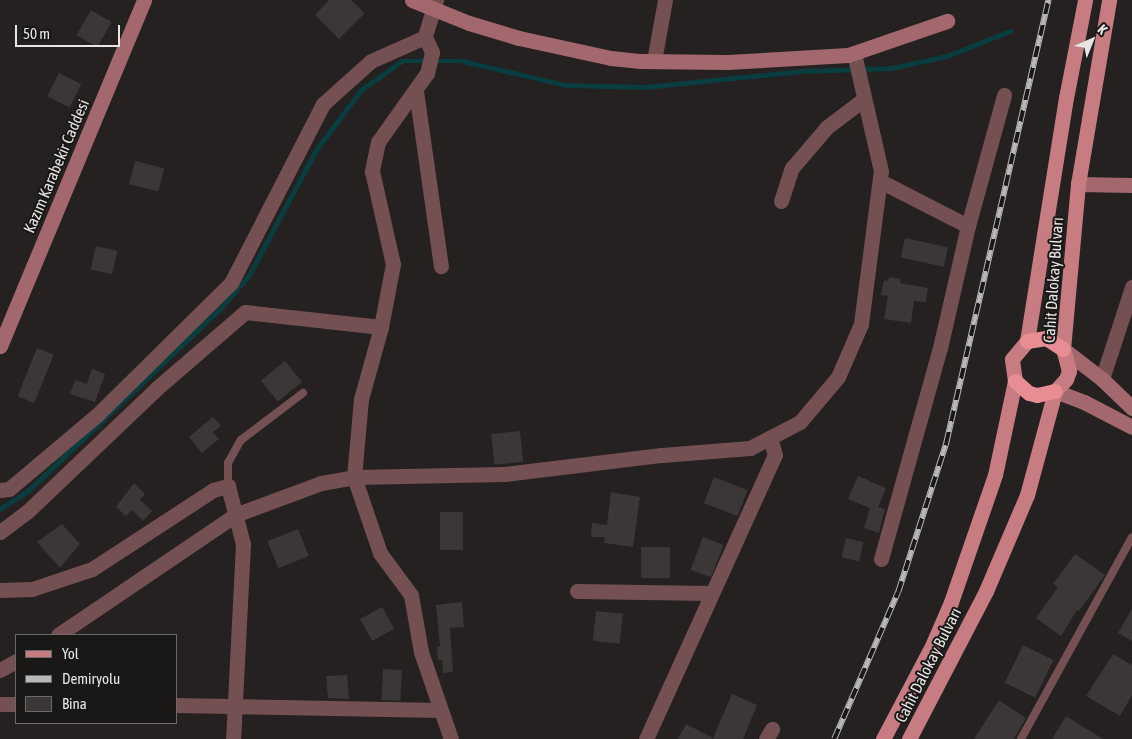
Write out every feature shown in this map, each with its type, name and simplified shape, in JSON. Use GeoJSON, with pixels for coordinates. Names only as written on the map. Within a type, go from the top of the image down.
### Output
{"type":"FeatureCollection","features":[{"type":"Feature","properties":{"kind":"highway"},"geometry":{"type":"LineString","coordinates":[[1027,340],[1046,338],[1063,348]]}},
{"type":"Feature","properties":{"kind":"highway"},"geometry":{"type":"LineString","coordinates":[[1015,381],[1028,393],[1046,395],[1055,391]]}},
{"type":"Feature","properties":{"kind":"main road","name":"Cahit Dalokay Bulvarı"},"geometry":{"type":"LineString","coordinates":[[883,739],[932,646],[951,602],[995,475],[1015,381],[1012,359],[1027,340],[1066,98],[1085,0]]}},
{"type":"Feature","properties":{"kind":"main road","name":"Cahit Dalokay Bulvarı"},"geometry":{"type":"LineString","coordinates":[[909,739],[986,591],[1027,495],[1055,391],[1066,379],[1069,371],[1063,348],[1078,184],[1109,0]]}},
{"type":"Feature","properties":{"kind":"street","name":"Kazım Karabekir Caddesi"},"geometry":{"type":"LineString","coordinates":[[0,346],[144,0]]}},
{"type":"Feature","properties":{"kind":"street"},"geometry":{"type":"LineString","coordinates":[[412,0],[433,5],[561,48],[611,58],[654,61],[727,62],[855,58],[947,20]]}},
{"type":"Feature","properties":{"kind":"street"},"geometry":{"type":"LineString","coordinates":[[654,61],[659,21],[665,0]]}},
{"type":"Feature","properties":{"kind":"street"},"geometry":{"type":"LineString","coordinates":[[433,5],[425,37],[432,52],[427,73],[378,142],[372,172],[393,264],[381,326],[362,399],[354,477],[380,553],[412,595],[420,652],[451,739]]}},
{"type":"Feature","properties":{"kind":"street"},"geometry":{"type":"LineString","coordinates":[[0,490],[9,489],[97,415],[231,283],[324,104],[371,61],[425,37]]}},
{"type":"Feature","properties":{"kind":"street"},"geometry":{"type":"LineString","coordinates":[[59,634],[235,515],[320,483],[354,477],[504,474],[662,455],[750,448],[800,422],[838,376],[861,324],[881,171],[858,81],[855,58]]}},
{"type":"Feature","properties":{"kind":"street"},"geometry":{"type":"LineString","coordinates":[[416,91],[442,266]]}},
{"type":"Feature","properties":{"kind":"street"},"geometry":{"type":"LineString","coordinates":[[881,559],[937,358],[968,226],[1004,95]]}},
{"type":"Feature","properties":{"kind":"street"},"geometry":{"type":"LineString","coordinates":[[781,201],[792,168],[827,127],[864,99]]}},
{"type":"Feature","properties":{"kind":"street"},"geometry":{"type":"LineString","coordinates":[[880,180],[968,226]]}},
{"type":"Feature","properties":{"kind":"street"},"geometry":{"type":"LineString","coordinates":[[1078,184],[1132,185]]}},
{"type":"Feature","properties":{"kind":"street"},"geometry":{"type":"LineString","coordinates":[[1102,379],[1132,287]]}},
{"type":"Feature","properties":{"kind":"street"},"geometry":{"type":"LineString","coordinates":[[0,532],[28,511],[158,388],[246,312],[381,326]]}},
{"type":"Feature","properties":{"kind":"street"},"geometry":{"type":"LineString","coordinates":[[1063,348],[1102,379],[1132,408]]}},
{"type":"Feature","properties":{"kind":"street"},"geometry":{"type":"LineString","coordinates":[[1055,391],[1084,402],[1132,427]]}},
{"type":"Feature","properties":{"kind":"street"},"geometry":{"type":"LineString","coordinates":[[646,739],[775,454],[770,438]]}},
{"type":"Feature","properties":{"kind":"street"},"geometry":{"type":"LineString","coordinates":[[0,590],[32,589],[92,569],[213,490],[228,486],[243,544],[233,707],[233,739]]}},
{"type":"Feature","properties":{"kind":"street"},"geometry":{"type":"LineString","coordinates":[[577,591],[711,593]]}},
{"type":"Feature","properties":{"kind":"street"},"geometry":{"type":"LineString","coordinates":[[0,670],[15,662]]}},
{"type":"Feature","properties":{"kind":"street"},"geometry":{"type":"LineString","coordinates":[[0,704],[15,704]]}},
{"type":"Feature","properties":{"kind":"street"},"geometry":{"type":"LineString","coordinates":[[178,705],[440,710]]}},
{"type":"Feature","properties":{"kind":"lane"},"geometry":{"type":"LineString","coordinates":[[228,486],[228,463],[241,440],[303,392]]}},
{"type":"Feature","properties":{"kind":"lane"},"geometry":{"type":"LineString","coordinates":[[1021,739],[1132,537]]}},
{"type":"Feature","properties":{"kind":"building"},"geometry":{"type":"Polygon","coordinates":[[[329,0],[351,0],[365,13],[339,39],[315,15],[329,0]]]}},
{"type":"Feature","properties":{"kind":"building"},"geometry":{"type":"Polygon","coordinates":[[[91,10],[112,22],[97,47],[76,35],[91,10]]]}},
{"type":"Feature","properties":{"kind":"building"},"geometry":{"type":"Polygon","coordinates":[[[59,73],[81,84],[69,108],[47,96],[59,73]]]}},
{"type":"Feature","properties":{"kind":"building"},"geometry":{"type":"Polygon","coordinates":[[[135,161],[164,168],[158,192],[129,184],[135,161]]]}},
{"type":"Feature","properties":{"kind":"building"},"geometry":{"type":"Polygon","coordinates":[[[905,238],[948,247],[944,267],[901,258],[905,238]]]}},
{"type":"Feature","properties":{"kind":"building"},"geometry":{"type":"Polygon","coordinates":[[[96,246],[117,251],[112,274],[91,269],[96,246]]]}},
{"type":"Feature","properties":{"kind":"building"},"geometry":{"type":"Polygon","coordinates":[[[889,277],[901,279],[900,283],[928,288],[926,302],[914,301],[911,323],[884,319],[888,296],[881,295],[884,280],[888,281],[889,277]]]}},
{"type":"Feature","properties":{"kind":"building"},"geometry":{"type":"Polygon","coordinates":[[[37,348],[54,355],[34,403],[18,396],[37,348]]]}},
{"type":"Feature","properties":{"kind":"building"},"geometry":{"type":"Polygon","coordinates":[[[285,361],[302,382],[278,401],[261,381],[285,361]]]}},
{"type":"Feature","properties":{"kind":"building"},"geometry":{"type":"Polygon","coordinates":[[[92,369],[105,374],[95,402],[70,394],[75,380],[87,384],[92,369]]]}},
{"type":"Feature","properties":{"kind":"building"},"geometry":{"type":"Polygon","coordinates":[[[213,417],[221,426],[213,432],[219,439],[202,453],[189,437],[213,417]]]}},
{"type":"Feature","properties":{"kind":"building"},"geometry":{"type":"Polygon","coordinates":[[[520,431],[523,462],[494,465],[491,434],[520,431]]]}},
{"type":"Feature","properties":{"kind":"building"},"geometry":{"type":"Polygon","coordinates":[[[858,476],[886,488],[878,507],[885,509],[879,533],[864,528],[870,508],[848,499],[858,476]]]}},
{"type":"Feature","properties":{"kind":"building"},"geometry":{"type":"Polygon","coordinates":[[[714,477],[748,490],[738,516],[704,503],[714,477]]]}},
{"type":"Feature","properties":{"kind":"building"},"geometry":{"type":"Polygon","coordinates":[[[134,483],[145,494],[140,500],[152,511],[143,521],[132,510],[126,516],[116,507],[134,483]]]}},
{"type":"Feature","properties":{"kind":"building"},"geometry":{"type":"Polygon","coordinates":[[[611,492],[640,497],[633,547],[604,543],[605,537],[591,537],[592,523],[607,525],[611,492]]]}},
{"type":"Feature","properties":{"kind":"building"},"geometry":{"type":"Polygon","coordinates":[[[440,512],[463,512],[463,550],[440,550],[440,512]]]}},
{"type":"Feature","properties":{"kind":"building"},"geometry":{"type":"Polygon","coordinates":[[[62,524],[80,544],[60,568],[37,542],[62,524]]]}},
{"type":"Feature","properties":{"kind":"building"},"geometry":{"type":"Polygon","coordinates":[[[298,529],[309,556],[278,568],[267,541],[298,529]]]}},
{"type":"Feature","properties":{"kind":"building"},"geometry":{"type":"Polygon","coordinates":[[[703,537],[724,545],[711,578],[690,570],[703,537]]]}},
{"type":"Feature","properties":{"kind":"building"},"geometry":{"type":"Polygon","coordinates":[[[846,538],[864,542],[859,562],[842,557],[846,538]]]}},
{"type":"Feature","properties":{"kind":"building"},"geometry":{"type":"Polygon","coordinates":[[[641,547],[670,547],[670,578],[641,578],[641,547]]]}},
{"type":"Feature","properties":{"kind":"building"},"geometry":{"type":"Polygon","coordinates":[[[1075,554],[1105,575],[1079,611],[1077,610],[1061,636],[1036,618],[1058,587],[1053,584],[1075,554]]]}},
{"type":"Feature","properties":{"kind":"building"},"geometry":{"type":"Polygon","coordinates":[[[462,602],[464,627],[450,628],[453,672],[443,673],[442,660],[438,660],[437,646],[440,646],[436,605],[462,602]]]}},
{"type":"Feature","properties":{"kind":"building"},"geometry":{"type":"Polygon","coordinates":[[[382,607],[394,629],[372,641],[360,619],[382,607]]]}},
{"type":"Feature","properties":{"kind":"building"},"geometry":{"type":"Polygon","coordinates":[[[1132,609],[1132,641],[1118,633],[1132,609]]]}},
{"type":"Feature","properties":{"kind":"building"},"geometry":{"type":"Polygon","coordinates":[[[596,611],[623,614],[620,644],[593,641],[596,611]]]}},
{"type":"Feature","properties":{"kind":"building"},"geometry":{"type":"Polygon","coordinates":[[[1023,645],[1054,660],[1035,698],[1005,683],[1023,645]]]}},
{"type":"Feature","properties":{"kind":"building"},"geometry":{"type":"Polygon","coordinates":[[[1113,654],[1132,665],[1132,695],[1120,716],[1086,696],[1113,654]]]}},
{"type":"Feature","properties":{"kind":"building"},"geometry":{"type":"Polygon","coordinates":[[[383,669],[402,670],[400,701],[381,700],[383,669]]]}},
{"type":"Feature","properties":{"kind":"building"},"geometry":{"type":"Polygon","coordinates":[[[347,675],[349,699],[328,698],[326,676],[347,675]]]}},
{"type":"Feature","properties":{"kind":"building"},"geometry":{"type":"Polygon","coordinates":[[[732,694],[757,705],[743,739],[678,739],[686,724],[713,738],[732,694]]]}},
{"type":"Feature","properties":{"kind":"building"},"geometry":{"type":"Polygon","coordinates":[[[999,700],[1026,718],[1014,739],[974,739],[999,700]]]}},
{"type":"Feature","properties":{"kind":"building"},"geometry":{"type":"Polygon","coordinates":[[[1066,716],[1103,739],[1052,739],[1066,716]]]}},
{"type":"Feature","properties":{"kind":"waterway"},"geometry":{"type":"LineString","coordinates":[[0,509],[28,491],[220,309],[249,275],[316,150],[361,90],[402,61],[463,61],[565,85],[645,87],[802,71],[892,68],[947,56],[1010,31]]}},
{"type":"Feature","properties":{"kind":"railway"},"geometry":{"type":"LineString","coordinates":[[834,739],[898,592],[946,443],[1048,0]]}}]}
